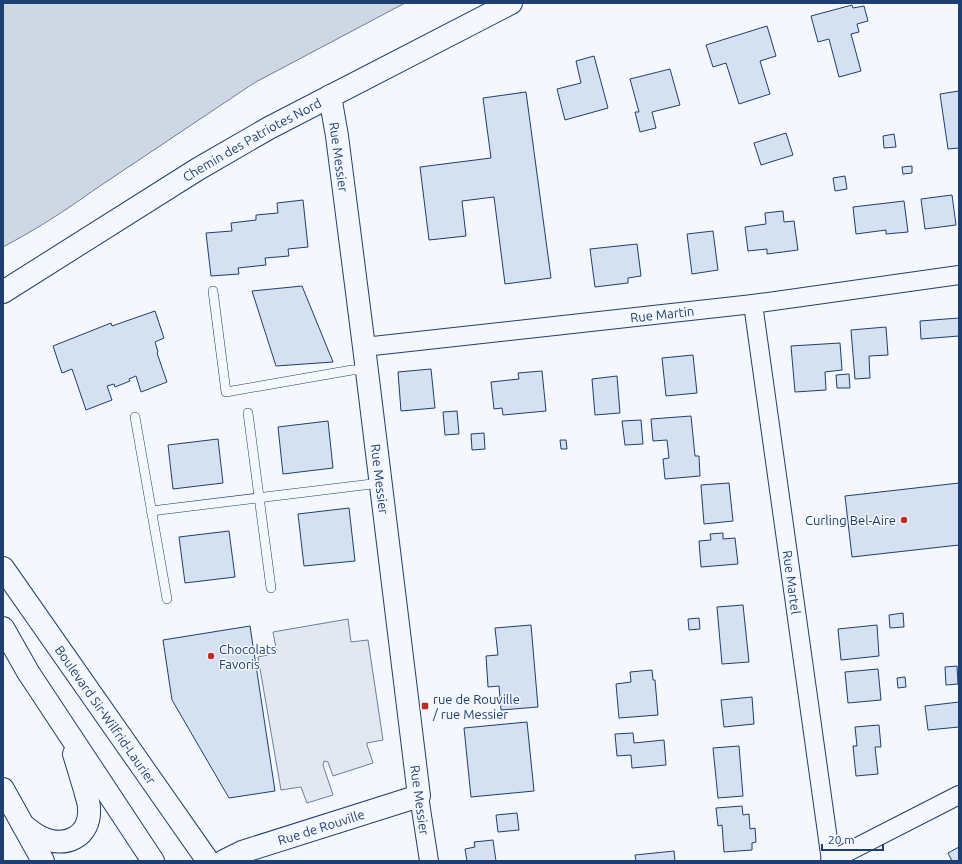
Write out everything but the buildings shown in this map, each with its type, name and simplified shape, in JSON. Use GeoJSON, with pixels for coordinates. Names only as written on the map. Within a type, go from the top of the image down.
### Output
{"type":"FeatureCollection","features":[{"type":"Feature","properties":{"kind":"main road","name":"Chemin des Patriotes Nord"},"geometry":{"type":"LineString","coordinates":[[3,292],[198,169],[269,128],[511,3]]}},
{"type":"Feature","properties":{"kind":"main road","name":"Rue Messier"},"geometry":{"type":"LineString","coordinates":[[330,96],[337,136],[367,370],[419,796]]}},
{"type":"Feature","properties":{"kind":"main road","name":"Boulevard Sir-Wilfrid-Laurier"},"geometry":{"type":"LineString","coordinates":[[3,568],[208,861]]}},
{"type":"Feature","properties":{"kind":"main road"},"geometry":{"type":"LineString","coordinates":[[3,628],[28,672],[153,861]]}},
{"type":"Feature","properties":{"kind":"main road"},"geometry":{"type":"LineString","coordinates":[[22,825],[40,837],[54,842],[67,841],[79,836],[86,825],[89,817],[89,806],[68,734]]}},
{"type":"Feature","properties":{"kind":"main road"},"geometry":{"type":"LineString","coordinates":[[3,789],[43,861]]}},
{"type":"Feature","properties":{"kind":"main road","name":"Rue de Rouville"},"geometry":{"type":"LineString","coordinates":[[224,861],[242,852],[419,796]]}},
{"type":"Feature","properties":{"kind":"street","name":"Rue Martin"},"geometry":{"type":"LineString","coordinates":[[364,347],[753,304],[959,275]]}},
{"type":"Feature","properties":{"kind":"street","name":"Rue Martel"},"geometry":{"type":"LineString","coordinates":[[753,304],[830,861]]}},
{"type":"Feature","properties":{"kind":"street"},"geometry":{"type":"LineString","coordinates":[[830,861],[959,795]]}},
{"type":"Feature","properties":{"kind":"street","name":"Rue Messier"},"geometry":{"type":"LineString","coordinates":[[419,796],[429,861]]}},
{"type":"Feature","properties":{"kind":"lane"},"geometry":{"type":"LineString","coordinates":[[213,291],[226,392],[352,370],[367,370]]}},
{"type":"Feature","properties":{"kind":"lane"},"geometry":{"type":"LineString","coordinates":[[248,413],[271,588]]}},
{"type":"Feature","properties":{"kind":"lane"},"geometry":{"type":"LineString","coordinates":[[135,417],[167,599]]}},
{"type":"Feature","properties":{"kind":"lane"},"geometry":{"type":"LineString","coordinates":[[152,511],[381,483]]}},
{"type":"Feature","properties":{"kind":"shaded area"},"geometry":{"type":"Polygon","coordinates":[[[3,3],[405,3],[254,83],[61,213],[3,247],[3,3]]]}},
{"type":"Feature","properties":{"kind":"shaded area"},"geometry":{"type":"Polygon","coordinates":[[[348,619],[351,642],[368,640],[383,740],[367,743],[373,763],[333,776],[328,762],[324,761],[323,765],[333,795],[307,803],[301,787],[281,790],[258,657],[277,653],[273,632],[348,619]]]}},
{"type":"Feature","properties":{"kind":"place","name":"Curling Bel-Aire"},"geometry":{"type":"Point","coordinates":[904,520]}},
{"type":"Feature","properties":{"kind":"place","name":"Chocolats Favoris"},"geometry":{"type":"Point","coordinates":[211,656]}},
{"type":"Feature","properties":{"kind":"place","name":"rue de Rouville / rue Messier"},"geometry":{"type":"Point","coordinates":[425,706]}}]}
